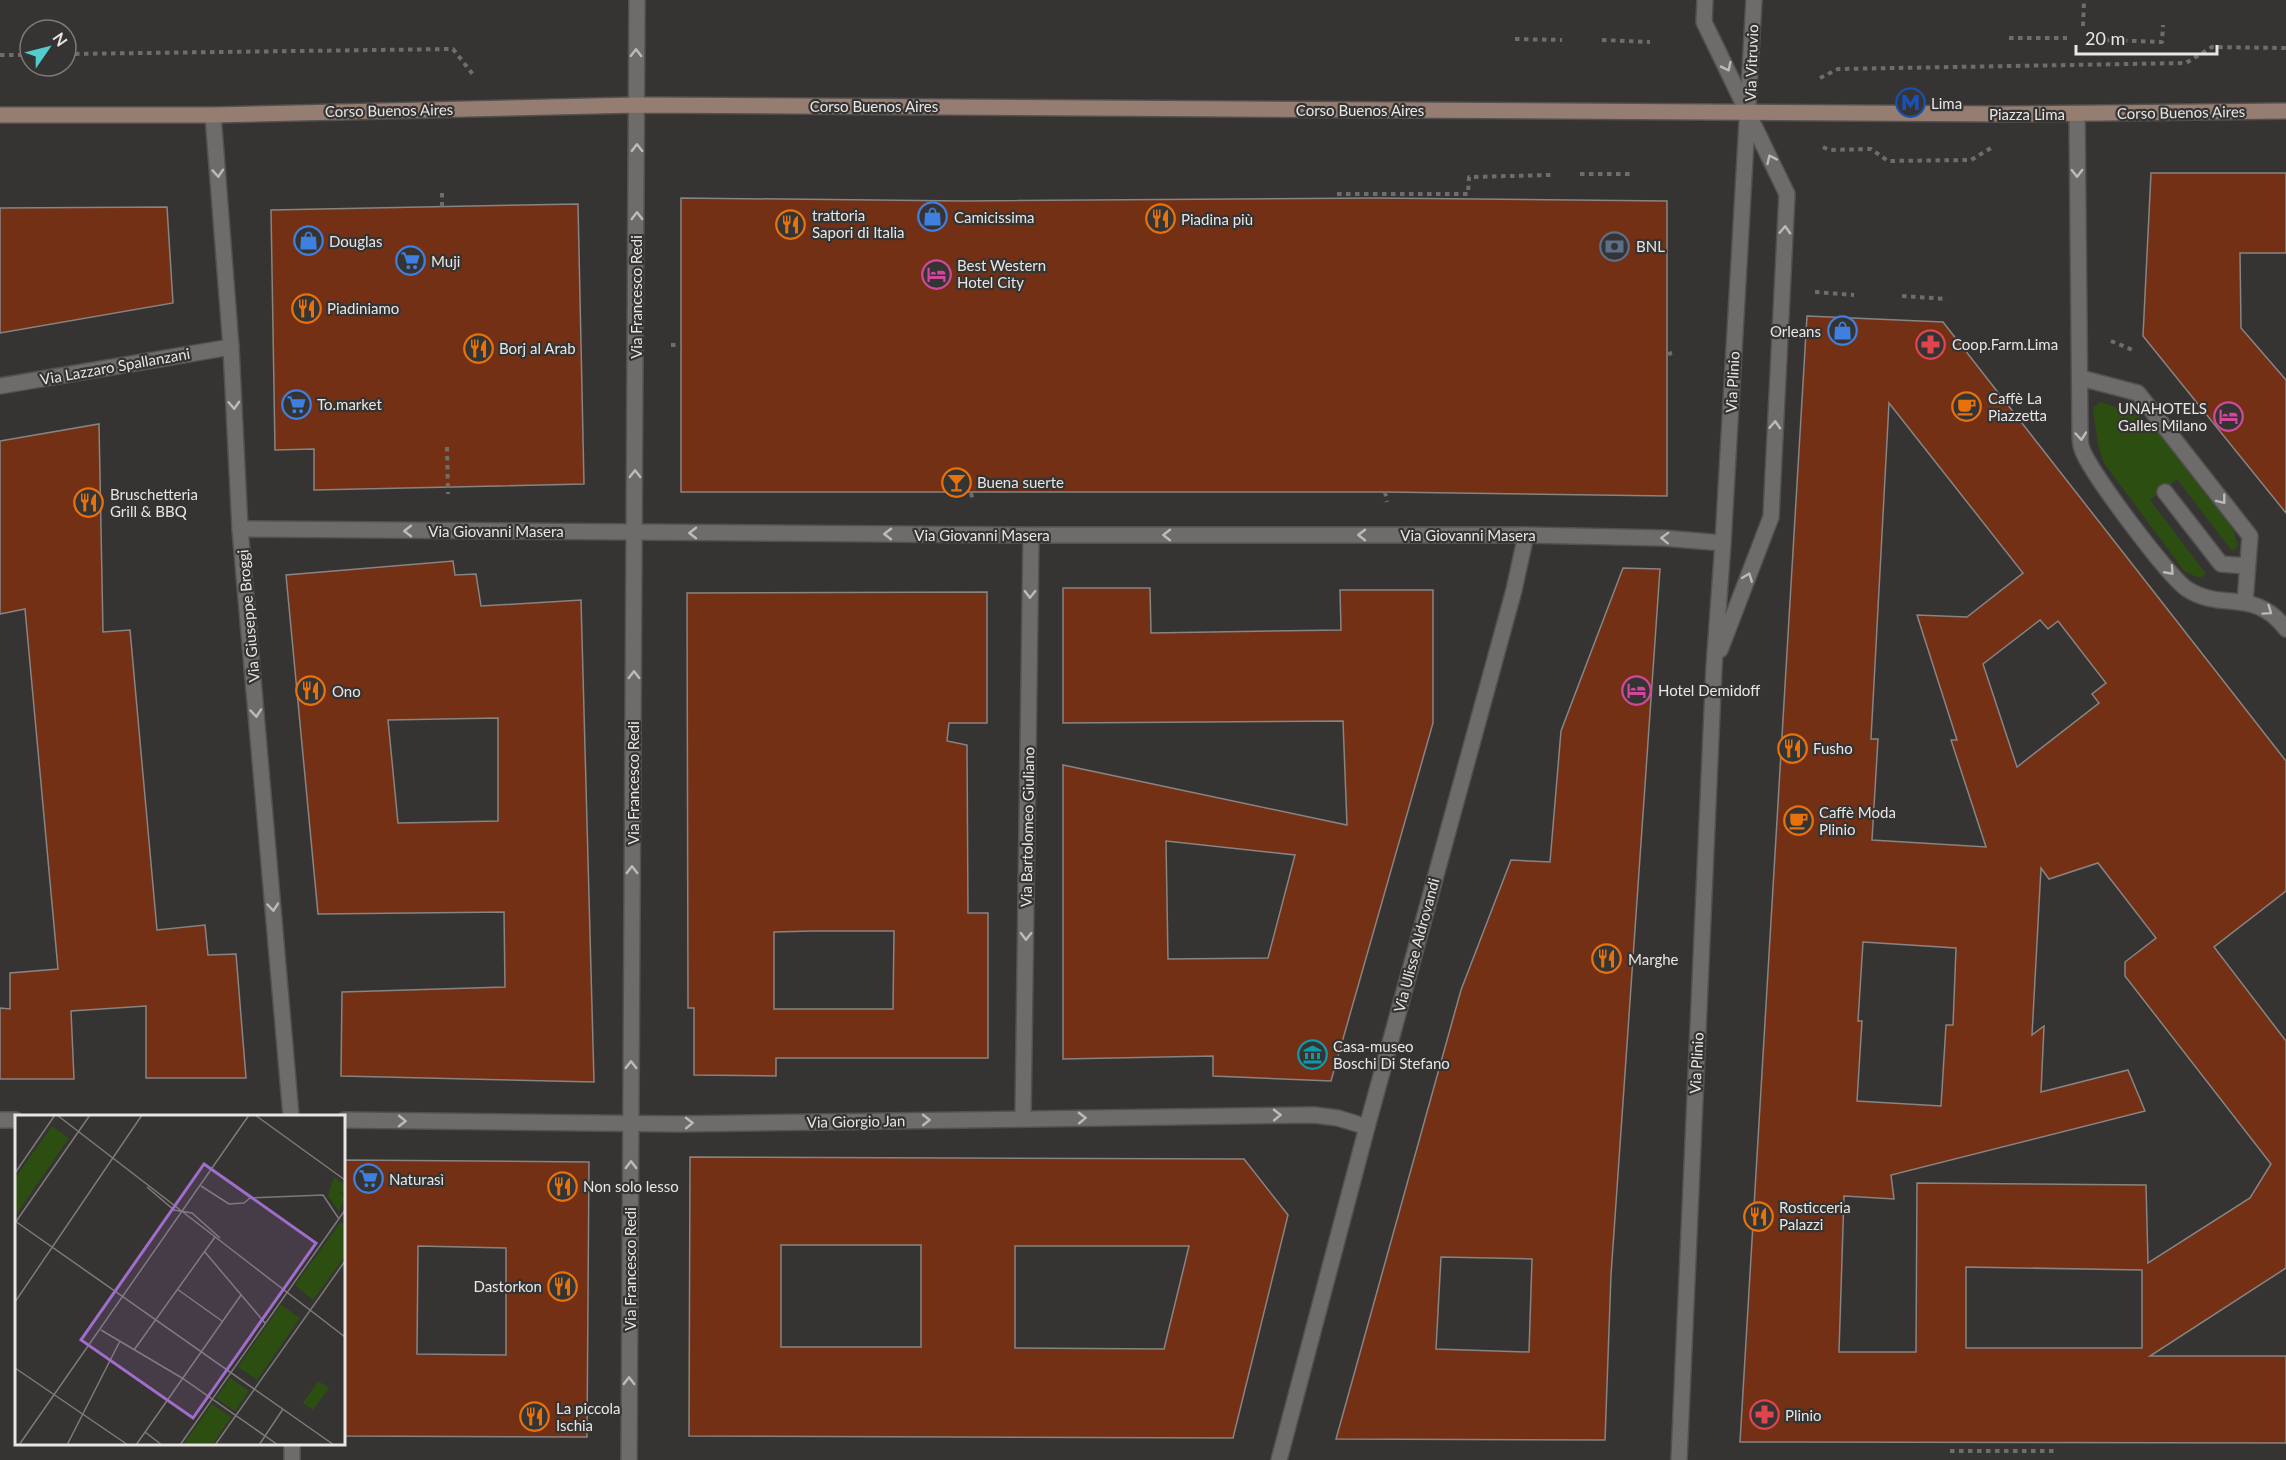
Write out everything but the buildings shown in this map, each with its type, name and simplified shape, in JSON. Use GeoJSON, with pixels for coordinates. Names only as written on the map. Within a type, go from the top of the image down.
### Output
{"type":"FeatureCollection","features":[{"type":"Feature","properties":{"kind":"main road","name":"Corso Buenos Aires"},"geometry":{"type":"LineString","coordinates":[[0,115],[213,114],[637,105],[1752,118]]}},
{"type":"Feature","properties":{"kind":"main road","name":"Corso Buenos Aires"},"geometry":{"type":"LineString","coordinates":[[2077,114],[2286,111]]}},
{"type":"Feature","properties":{"kind":"main road","name":"Piazza Lima"},"geometry":{"type":"LineString","coordinates":[[1752,118],[2077,114]]}},
{"type":"Feature","properties":{"kind":"street","name":"Via Francesco Redi"},"geometry":{"type":"LineString","coordinates":[[629,1460],[637,0]]}},
{"type":"Feature","properties":{"kind":"street","name":"Via Vitruvio"},"geometry":{"type":"LineString","coordinates":[[1705,0],[1704,22],[1752,118]]}},
{"type":"Feature","properties":{"kind":"street","name":"Via Vitruvio"},"geometry":{"type":"LineString","coordinates":[[1752,118],[1754,0]]}},
{"type":"Feature","properties":{"kind":"street","name":"Via Giuseppe Broggi"},"geometry":{"type":"LineString","coordinates":[[213,114],[231,346],[240,530],[291,1115]]}},
{"type":"Feature","properties":{"kind":"street","name":"Piazza Lima"},"geometry":{"type":"LineString","coordinates":[[2077,114],[2082,449],[2093,470],[2133,525],[2170,572],[2188,589],[2206,596],[2261,605],[2276,616],[2286,629]]}},
{"type":"Feature","properties":{"kind":"street","name":"Via Plinio"},"geometry":{"type":"LineString","coordinates":[[1679,1460],[1714,667],[1752,118]]}},
{"type":"Feature","properties":{"kind":"street","name":"Via Plinio"},"geometry":{"type":"LineString","coordinates":[[1714,667],[1771,517],[1787,194],[1752,118]]}},
{"type":"Feature","properties":{"kind":"street","name":"Via Plinio"},"geometry":{"type":"LineString","coordinates":[[1727,632],[1752,118]]}},
{"type":"Feature","properties":{"kind":"street","name":"Via Lazzaro Spallanzani"},"geometry":{"type":"LineString","coordinates":[[0,386],[231,346]]}},
{"type":"Feature","properties":{"kind":"street"},"geometry":{"type":"LineString","coordinates":[[2081,378],[2138,393],[2250,536],[2245,602]]}},
{"type":"Feature","properties":{"kind":"street"},"geometry":{"type":"LineString","coordinates":[[2165,492],[2221,564],[2247,566]]}},
{"type":"Feature","properties":{"kind":"street","name":"Via Giovanni Masera"},"geometry":{"type":"LineString","coordinates":[[240,530],[1031,535],[1526,535],[1663,537],[1723,543]]}},
{"type":"Feature","properties":{"kind":"street","name":"Via Bartolomeo Giuliano"},"geometry":{"type":"LineString","coordinates":[[1023,1119],[1031,535]]}},
{"type":"Feature","properties":{"kind":"street","name":"Via Ulisse Aldrovandi"},"geometry":{"type":"LineString","coordinates":[[1279,1460],[1367,1127],[1514,590],[1526,535]]}},
{"type":"Feature","properties":{"kind":"street","name":"Via Giorgio Jan"},"geometry":{"type":"LineString","coordinates":[[345,1120],[631,1123],[1314,1115],[1338,1118],[1367,1127]]}},
{"type":"Feature","properties":{"kind":"path"},"geometry":{"type":"LineString","coordinates":[[2083,26],[2084,0]]}},
{"type":"Feature","properties":{"kind":"path"},"geometry":{"type":"LineString","coordinates":[[2105,40],[2162,42],[2163,25]]}},
{"type":"Feature","properties":{"kind":"path"},"geometry":{"type":"LineString","coordinates":[[2009,38],[2067,38]]}},
{"type":"Feature","properties":{"kind":"path"},"geometry":{"type":"LineString","coordinates":[[1515,39],[1562,40]]}},
{"type":"Feature","properties":{"kind":"path"},"geometry":{"type":"LineString","coordinates":[[1602,40],[1650,42]]}},
{"type":"Feature","properties":{"kind":"path"},"geometry":{"type":"LineString","coordinates":[[1819,79],[1838,69],[2186,63],[2212,47],[2286,48]]}},
{"type":"Feature","properties":{"kind":"path"},"geometry":{"type":"LineString","coordinates":[[78,54],[453,49],[500,108]]}},
{"type":"Feature","properties":{"kind":"path"},"geometry":{"type":"LineString","coordinates":[[0,56],[18,55]]}},
{"type":"Feature","properties":{"kind":"path"},"geometry":{"type":"LineString","coordinates":[[1580,174],[1631,174]]}},
{"type":"Feature","properties":{"kind":"path"},"geometry":{"type":"LineString","coordinates":[[1337,194],[1468,194],[1469,177],[1551,175]]}},
{"type":"Feature","properties":{"kind":"path"},"geometry":{"type":"LineString","coordinates":[[442,193],[442,207]]}},
{"type":"Feature","properties":{"kind":"path"},"geometry":{"type":"LineString","coordinates":[[1814,292],[1854,295]]}},
{"type":"Feature","properties":{"kind":"path"},"geometry":{"type":"LineString","coordinates":[[1902,296],[1947,299]]}},
{"type":"Feature","properties":{"kind":"path"},"geometry":{"type":"LineString","coordinates":[[2111,332],[2111,341],[2135,351]]}},
{"type":"Feature","properties":{"kind":"path"},"geometry":{"type":"LineString","coordinates":[[671,345],[681,345]]}},
{"type":"Feature","properties":{"kind":"path"},"geometry":{"type":"LineString","coordinates":[[447,447],[448,494]]}},
{"type":"Feature","properties":{"kind":"path"},"geometry":{"type":"LineString","coordinates":[[1385,492],[1387,502]]}},
{"type":"Feature","properties":{"kind":"path"},"geometry":{"type":"LineString","coordinates":[[971,493],[973,501]]}},
{"type":"Feature","properties":{"kind":"path"},"geometry":{"type":"LineString","coordinates":[[1950,1451],[2057,1451]]}},
{"type":"Feature","properties":{"kind":"green space"},"geometry":{"type":"Polygon","coordinates":[[[2101,402],[2139,416],[2155,428],[2233,529],[2238,546],[2232,551],[2177,479],[2150,500],[2206,574],[2200,578],[2185,572],[2104,463],[2098,445],[2093,408],[2101,402]]]}},
{"type":"Feature","properties":{"kind":"place","name":"Lima"},"geometry":{"type":"Point","coordinates":[1910,103]}},
{"type":"Feature","properties":{"kind":"place","name":"Camicissima"},"geometry":{"type":"Point","coordinates":[933,217]}},
{"type":"Feature","properties":{"kind":"place","name":"Piadina più"},"geometry":{"type":"Point","coordinates":[1160,219]}},
{"type":"Feature","properties":{"kind":"place","name":"trattoria Sapori di Italia"},"geometry":{"type":"Point","coordinates":[791,224]}},
{"type":"Feature","properties":{"kind":"place","name":"Douglas"},"geometry":{"type":"Point","coordinates":[308,241]}},
{"type":"Feature","properties":{"kind":"place","name":"BNL"},"geometry":{"type":"Point","coordinates":[1615,246]}},
{"type":"Feature","properties":{"kind":"place","name":"Muji"},"geometry":{"type":"Point","coordinates":[410,261]}},
{"type":"Feature","properties":{"kind":"place","name":"Best Western Hotel City"},"geometry":{"type":"Point","coordinates":[936,274]}},
{"type":"Feature","properties":{"kind":"place","name":"Piadiniamo"},"geometry":{"type":"Point","coordinates":[306,308]}},
{"type":"Feature","properties":{"kind":"place","name":"Orleans"},"geometry":{"type":"Point","coordinates":[1842,331]}},
{"type":"Feature","properties":{"kind":"place","name":"Coop.Farm.Lima"},"geometry":{"type":"Point","coordinates":[1931,344]}},
{"type":"Feature","properties":{"kind":"place","name":"Borj al Arab"},"geometry":{"type":"Point","coordinates":[478,348]}},
{"type":"Feature","properties":{"kind":"place","name":"To.market"},"geometry":{"type":"Point","coordinates":[296,404]}},
{"type":"Feature","properties":{"kind":"place","name":"Caffè La Piazzetta"},"geometry":{"type":"Point","coordinates":[1967,407]}},
{"type":"Feature","properties":{"kind":"place","name":"UNAHOTELS Galles Milano"},"geometry":{"type":"Point","coordinates":[2228,417]}},
{"type":"Feature","properties":{"kind":"place","name":"Buena suerte"},"geometry":{"type":"Point","coordinates":[956,482]}},
{"type":"Feature","properties":{"kind":"place","name":"Bruschetteria Grill & BBQ"},"geometry":{"type":"Point","coordinates":[89,503]}},
{"type":"Feature","properties":{"kind":"place","name":"Hotel Demidoff"},"geometry":{"type":"Point","coordinates":[1637,690]}},
{"type":"Feature","properties":{"kind":"place","name":"Ono"},"geometry":{"type":"Point","coordinates":[311,691]}},
{"type":"Feature","properties":{"kind":"place","name":"Fusho"},"geometry":{"type":"Point","coordinates":[1792,748]}},
{"type":"Feature","properties":{"kind":"place","name":"Caffè Moda Plinio"},"geometry":{"type":"Point","coordinates":[1798,821]}},
{"type":"Feature","properties":{"kind":"place","name":"Marghe"},"geometry":{"type":"Point","coordinates":[1607,959]}},
{"type":"Feature","properties":{"kind":"place","name":"Casa-museo Boschi Di Stefano"},"geometry":{"type":"Point","coordinates":[1312,1055]}},
{"type":"Feature","properties":{"kind":"place","name":"Naturasì"},"geometry":{"type":"Point","coordinates":[368,1179]}},
{"type":"Feature","properties":{"kind":"place","name":"Non solo lesso"},"geometry":{"type":"Point","coordinates":[562,1186]}},
{"type":"Feature","properties":{"kind":"place","name":"Rosticceria Palazzi"},"geometry":{"type":"Point","coordinates":[1758,1216]}},
{"type":"Feature","properties":{"kind":"place","name":"Dastorkon"},"geometry":{"type":"Point","coordinates":[563,1286]}},
{"type":"Feature","properties":{"kind":"place","name":"Plinio"},"geometry":{"type":"Point","coordinates":[1764,1415]}},
{"type":"Feature","properties":{"kind":"place","name":"La piccola Ischia"},"geometry":{"type":"Point","coordinates":[535,1417]}}]}
